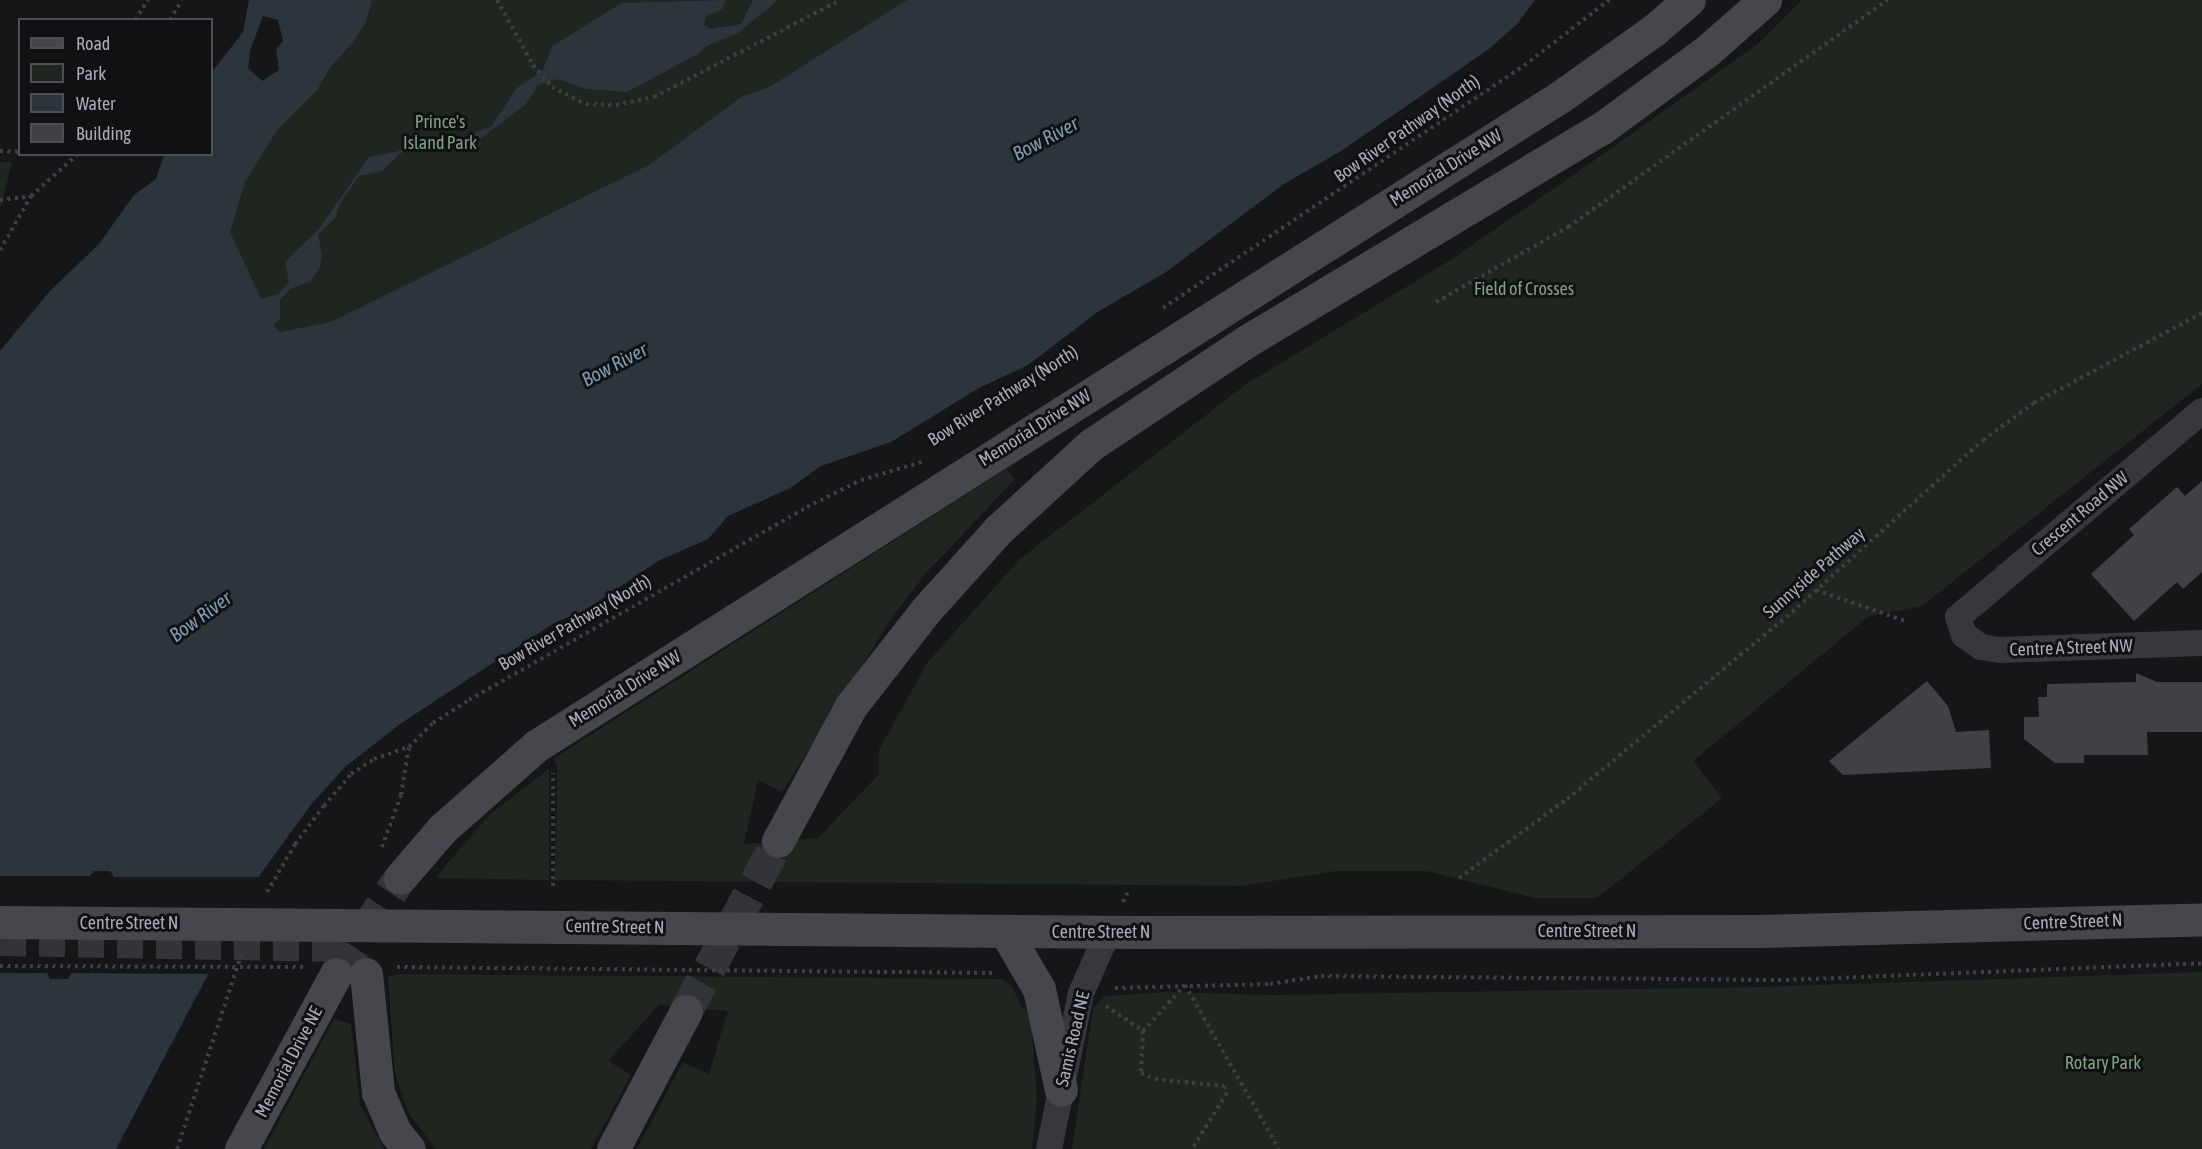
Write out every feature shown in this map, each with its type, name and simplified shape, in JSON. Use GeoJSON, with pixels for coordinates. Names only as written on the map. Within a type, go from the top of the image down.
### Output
{"type":"FeatureCollection","features":[{"type":"Feature","properties":{"kind":"main road","name":"Memorial Drive NW"},"geometry":{"type":"LineString","coordinates":[[400,878],[442,829],[536,746],[1560,97],[1654,30],[1689,0]]}},
{"type":"Feature","properties":{"kind":"main road"},"geometry":{"type":"LineString","coordinates":[[778,842],[851,706],[919,618],[998,530],[1092,444],[1247,341],[1602,128],[1708,50],[1765,0]]}},
{"type":"Feature","properties":{"kind":"main road","name":"Centre Street N"},"geometry":{"type":"LineString","coordinates":[[0,922],[1108,932],[1758,931],[2202,919]]}},
{"type":"Feature","properties":{"kind":"main road"},"geometry":{"type":"LineString","coordinates":[[1005,931],[1039,989],[1062,1090]]}},
{"type":"Feature","properties":{"kind":"main road"},"geometry":{"type":"LineString","coordinates":[[352,971],[378,1092],[395,1132],[410,1149]]}},
{"type":"Feature","properties":{"kind":"main road","name":"Memorial Drive NE"},"geometry":{"type":"LineString","coordinates":[[241,1149],[352,971]]}},
{"type":"Feature","properties":{"kind":"main road"},"geometry":{"type":"LineString","coordinates":[[613,1149],[686,1011]]}},
{"type":"Feature","properties":{"kind":"street","name":"Crescent Road NW"},"geometry":{"type":"LineString","coordinates":[[1958,617],[2202,411]]}},
{"type":"Feature","properties":{"kind":"street","name":"Centre A Street NW"},"geometry":{"type":"LineString","coordinates":[[1958,617],[1964,635],[1981,647],[2000,650],[2202,643]]}},
{"type":"Feature","properties":{"kind":"street","name":"Samis Road NE"},"geometry":{"type":"LineString","coordinates":[[1049,1149],[1081,993],[1108,932]]}},
{"type":"Feature","properties":{"kind":"path"},"geometry":{"type":"LineString","coordinates":[[136,18],[148,0]]}},
{"type":"Feature","properties":{"kind":"path"},"geometry":{"type":"LineString","coordinates":[[171,18],[182,0]]}},
{"type":"Feature","properties":{"kind":"path"},"geometry":{"type":"LineString","coordinates":[[497,0],[533,64],[552,87],[586,104],[616,105],[654,97],[840,0]]}},
{"type":"Feature","properties":{"kind":"path","name":"Bow River Pathway (North)"},"geometry":{"type":"LineString","coordinates":[[1155,313],[1530,61],[1609,0]]}},
{"type":"Feature","properties":{"kind":"path"},"geometry":{"type":"LineString","coordinates":[[1436,302],[1568,227],[1887,0]]}},
{"type":"Feature","properties":{"kind":"path"},"geometry":{"type":"LineString","coordinates":[[0,151],[18,152]]}},
{"type":"Feature","properties":{"kind":"path"},"geometry":{"type":"LineString","coordinates":[[0,250],[31,196],[75,156]]}},
{"type":"Feature","properties":{"kind":"path"},"geometry":{"type":"LineString","coordinates":[[0,200],[31,196]]}},
{"type":"Feature","properties":{"kind":"path","name":"Sunnyside Pathway"},"geometry":{"type":"LineString","coordinates":[[1460,878],[1567,799],[1816,590],[1983,440],[2017,415],[2202,313]]}},
{"type":"Feature","properties":{"kind":"path","name":"Bow River Pathway (North)"},"geometry":{"type":"LineString","coordinates":[[380,851],[402,795],[409,747],[433,723],[682,575],[807,507],[861,480],[931,458]]}},
{"type":"Feature","properties":{"kind":"path"},"geometry":{"type":"LineString","coordinates":[[1816,590],[1905,621]]}},
{"type":"Feature","properties":{"kind":"path"},"geometry":{"type":"LineString","coordinates":[[553,773],[553,886]]}},
{"type":"Feature","properties":{"kind":"path"},"geometry":{"type":"LineString","coordinates":[[1105,990],[1185,985],[1270,984],[1321,976],[1786,980],[2202,963]]}},
{"type":"Feature","properties":{"kind":"path"},"geometry":{"type":"LineString","coordinates":[[0,966],[352,971],[399,967],[1002,974]]}},
{"type":"Feature","properties":{"kind":"path"},"geometry":{"type":"LineString","coordinates":[[1185,985],[1143,1031],[1141,1073],[1155,1079],[1224,1086],[1227,1093],[1192,1149]]}},
{"type":"Feature","properties":{"kind":"path"},"geometry":{"type":"LineString","coordinates":[[1185,985],[1279,1149]]}},
{"type":"Feature","properties":{"kind":"path"},"geometry":{"type":"LineString","coordinates":[[1099,1001],[1143,1031]]}},
{"type":"Feature","properties":{"kind":"green space","name":"Prince's Island Park"},"geometry":{"type":"Polygon","coordinates":[[[360,0],[938,0],[653,173],[333,336],[274,345],[222,234],[235,182],[360,0]]]}},
{"type":"Feature","properties":{"kind":"green space","name":"Field of Crosses"},"geometry":{"type":"Polygon","coordinates":[[[1802,0],[2202,0],[2202,384],[1922,606],[1869,616],[1693,761],[1722,798],[1597,898],[1535,898],[1426,871],[1336,871],[1242,886],[555,880],[557,764],[553,759],[1006,469],[1015,479],[927,572],[893,616],[782,792],[758,780],[744,844],[818,838],[879,774],[879,750],[927,663],[1020,559],[1245,385],[1449,261],[1759,43],[1802,0]]]}},
{"type":"Feature","properties":{"kind":"green space"},"geometry":{"type":"Polygon","coordinates":[[[0,162],[12,162],[0,210],[0,162]]]}},
{"type":"Feature","properties":{"kind":"green space"},"geometry":{"type":"Polygon","coordinates":[[[549,769],[549,880],[435,878],[489,815],[549,769]]]}},
{"type":"Feature","properties":{"kind":"green space","name":"Rotary Park"},"geometry":{"type":"Polygon","coordinates":[[[2202,972],[2202,1149],[1072,1149],[1093,1008],[1104,996],[1168,992],[1275,995],[1756,987],[2202,972]]]}},
{"type":"Feature","properties":{"kind":"green space"},"geometry":{"type":"Polygon","coordinates":[[[399,974],[1001,979],[1012,986],[1021,1007],[1033,1011],[1037,1030],[1032,1034],[1037,1098],[1032,1149],[637,1149],[683,1062],[709,1074],[728,1011],[659,1005],[608,1061],[631,1075],[591,1149],[436,1149],[409,1114],[395,1074],[388,977],[399,974]]]}},
{"type":"Feature","properties":{"kind":"green space"},"geometry":{"type":"Polygon","coordinates":[[[334,1019],[351,1024],[360,1104],[384,1149],[264,1149],[334,1019]]]}},
{"type":"Feature","properties":{"kind":"water","name":"Bow River"},"geometry":{"type":"Polygon","coordinates":[[[249,0],[372,0],[366,22],[353,42],[330,68],[317,90],[277,130],[245,182],[230,232],[261,299],[278,294],[289,282],[285,262],[319,229],[369,157],[399,151],[433,137],[455,139],[491,127],[517,88],[543,70],[552,46],[622,3],[726,0],[722,9],[706,16],[704,25],[711,29],[741,24],[753,0],[778,0],[738,33],[708,45],[698,54],[627,92],[587,89],[557,79],[538,85],[526,104],[476,142],[447,149],[417,147],[401,153],[382,171],[359,176],[339,205],[336,217],[318,234],[322,255],[320,267],[311,281],[290,289],[280,300],[280,319],[273,325],[280,332],[331,322],[649,165],[743,96],[768,88],[907,0],[1535,0],[1517,24],[1489,49],[1341,151],[1284,184],[1166,272],[1099,311],[1028,365],[979,388],[891,442],[821,466],[790,488],[728,516],[708,539],[658,561],[584,611],[554,623],[400,724],[345,767],[310,806],[262,872],[116,1149],[0,1149],[0,351],[50,291],[99,244],[134,195],[156,179],[164,156],[213,156],[213,71],[243,32],[249,0]],[[263,16],[250,51],[248,68],[262,81],[279,70],[276,49],[283,41],[278,20],[263,16]]]}},
{"type":"Feature","properties":{"kind":"pier"},"geometry":{"type":"Polygon","coordinates":[[[94,871],[110,871],[114,877],[263,877],[212,974],[71,973],[68,979],[50,979],[47,973],[0,973],[0,876],[90,876],[94,871]]]}},
{"type":"Feature","properties":{"kind":"building"},"geometry":{"type":"Polygon","coordinates":[[[2202,481],[2202,572],[2183,589],[2177,582],[2134,621],[2091,574],[2134,535],[2129,529],[2177,487],[2185,496],[2202,481]]]}},
{"type":"Feature","properties":{"kind":"building"},"geometry":{"type":"Polygon","coordinates":[[[2136,673],[2157,682],[2202,682],[2202,732],[2147,732],[2148,755],[2084,755],[2084,763],[2055,763],[2024,739],[2024,717],[2039,717],[2038,697],[2047,697],[2047,684],[2136,682],[2136,673]]]}},
{"type":"Feature","properties":{"kind":"building"},"geometry":{"type":"Polygon","coordinates":[[[1927,681],[1948,706],[1956,732],[1989,730],[1991,768],[1843,775],[1829,761],[1927,681]]]}},
{"type":"Feature","properties":{"kind":"tunnel"},"geometry":{"type":"LineString","coordinates":[[686,1011],[778,841]]}},
{"type":"Feature","properties":{"kind":"tunnel"},"geometry":{"type":"LineString","coordinates":[[336,974],[400,878]]}},
{"type":"Feature","properties":{"kind":"tunnel"},"geometry":{"type":"LineString","coordinates":[[0,943],[350,949]]}}]}
